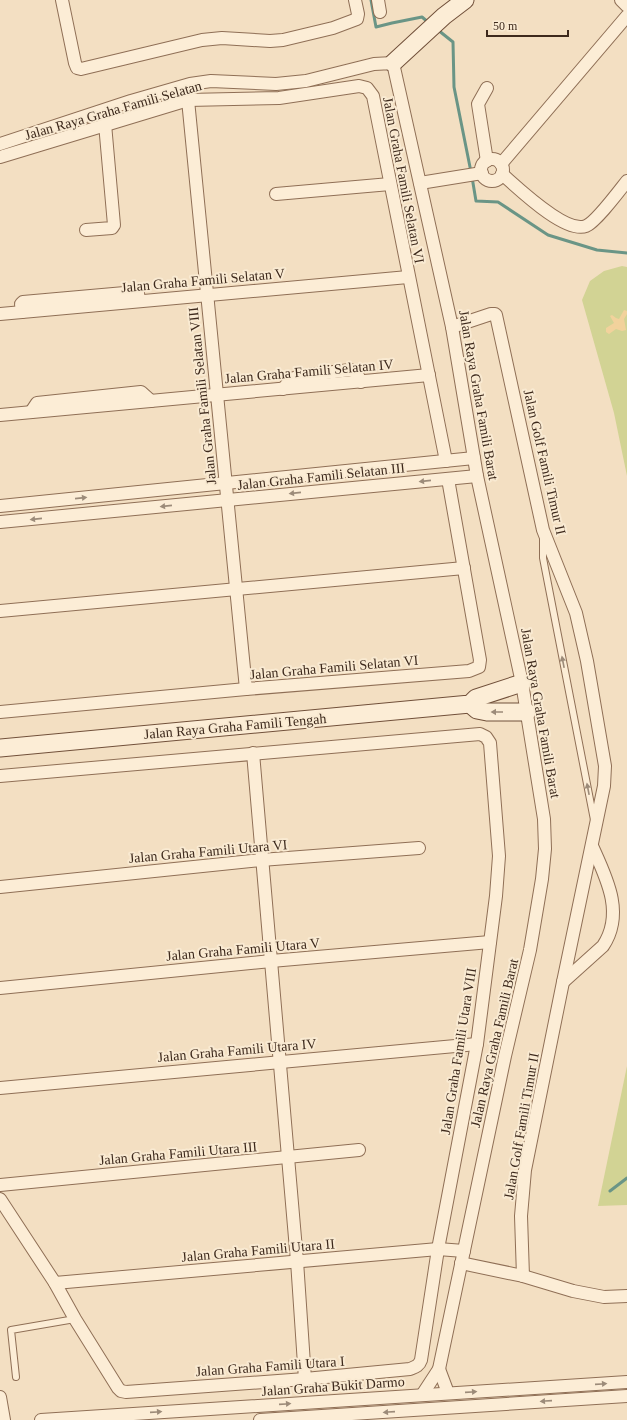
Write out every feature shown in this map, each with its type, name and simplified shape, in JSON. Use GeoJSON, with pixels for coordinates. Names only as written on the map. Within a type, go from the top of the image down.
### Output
{"type":"FeatureCollection","features":[{"type":"Feature","properties":{"kind":"street"},"geometry":{"type":"LineString","coordinates":[[62,0],[75,63],[77,68],[81,69],[202,40],[222,38],[270,41],[283,40],[333,28],[357,19],[358,14],[355,0]]}},
{"type":"Feature","properties":{"kind":"street"},"geometry":{"type":"LineString","coordinates":[[393,63],[444,16],[465,0]]}},
{"type":"Feature","properties":{"kind":"street"},"geometry":{"type":"LineString","coordinates":[[480,174],[489,180],[494,181],[499,178],[501,169],[627,16]]}},
{"type":"Feature","properties":{"kind":"street","name":"Jalan Raya Graha Famili Selatan"},"geometry":{"type":"LineString","coordinates":[[0,144],[131,101],[190,84],[211,81],[276,84],[306,81],[374,64],[393,63]]}},
{"type":"Feature","properties":{"kind":"street","name":"Jalan Raya Graha Famili Barat"},"geometry":{"type":"LineString","coordinates":[[393,63],[452,327],[477,476],[522,683],[544,819],[542,879],[530,950],[505,1056],[439,1369],[422,1395]]}},
{"type":"Feature","properties":{"kind":"street","name":"Jalan Graha Famili Selatan VI"},"geometry":{"type":"LineString","coordinates":[[0,157],[188,100],[279,98],[365,86],[373,96],[446,461]]}},
{"type":"Feature","properties":{"kind":"street"},"geometry":{"type":"LineString","coordinates":[[486,88],[478,104],[487,161]]}},
{"type":"Feature","properties":{"kind":"street","name":"Jalan Graha Famili Selatan VIII"},"geometry":{"type":"LineString","coordinates":[[188,100],[246,689]]}},
{"type":"Feature","properties":{"kind":"street"},"geometry":{"type":"LineString","coordinates":[[86,230],[112,228],[114,226],[105,124]]}},
{"type":"Feature","properties":{"kind":"street"},"geometry":{"type":"LineString","coordinates":[[480,174],[483,164],[492,159],[497,161],[501,169],[555,217],[568,224],[582,227],[591,222],[627,181]]}},
{"type":"Feature","properties":{"kind":"street"},"geometry":{"type":"LineString","coordinates":[[420,183],[480,174]]}},
{"type":"Feature","properties":{"kind":"street"},"geometry":{"type":"LineString","coordinates":[[276,194],[390,184]]}},
{"type":"Feature","properties":{"kind":"street","name":"Jalan Graha Famili Selatan V"},"geometry":{"type":"LineString","coordinates":[[0,314],[408,277]]}},
{"type":"Feature","properties":{"kind":"street","name":"Jalan Golf Famili Timur II"},"geometry":{"type":"LineString","coordinates":[[452,327],[491,314],[496,315],[543,530],[576,613],[587,661],[605,766],[604,786],[525,1170],[521,1216],[523,1276]]}},
{"type":"Feature","properties":{"kind":"street","name":"Jalan Graha Famili Selatan IV"},"geometry":{"type":"LineString","coordinates":[[0,415],[429,375]]}},
{"type":"Feature","properties":{"kind":"street","name":"Jalan Graha Famili Selatan III"},"geometry":{"type":"LineString","coordinates":[[0,506],[474,458]]}},
{"type":"Feature","properties":{"kind":"street","name":"Jalan Graha Famili Selatan III"},"geometry":{"type":"LineString","coordinates":[[0,522],[477,476]]}},
{"type":"Feature","properties":{"kind":"street","name":"Jalan Graha Famili Selatan VI"},"geometry":{"type":"LineString","coordinates":[[0,712],[246,689],[469,671],[476,669],[479,667],[480,660],[448,479]]}},
{"type":"Feature","properties":{"kind":"street"},"geometry":{"type":"LineString","coordinates":[[0,611],[464,568]]}},
{"type":"Feature","properties":{"kind":"street","name":"Jalan Raya Graha Famili Tengah"},"geometry":{"type":"LineString","coordinates":[[0,748],[470,704],[476,698],[522,683]]}},
{"type":"Feature","properties":{"kind":"street","name":"Jalan Raya Graha Famili Tengah"},"geometry":{"type":"LineString","coordinates":[[470,704],[477,710],[487,712],[527,712]]}},
{"type":"Feature","properties":{"kind":"street","name":"Jalan Graha Famili Utara VIII"},"geometry":{"type":"LineString","coordinates":[[252,753],[475,733],[486,737],[490,743],[499,856],[490,942],[477,1044],[438,1249],[421,1360],[420,1364],[416,1367]]}},
{"type":"Feature","properties":{"kind":"street"},"geometry":{"type":"LineString","coordinates":[[0,776],[252,753],[298,1262],[305,1379]]}},
{"type":"Feature","properties":{"kind":"street"},"geometry":{"type":"LineString","coordinates":[[563,982],[603,946],[611,929],[613,916],[610,888],[592,846]]}},
{"type":"Feature","properties":{"kind":"street","name":"Jalan Graha Famili Utara VI"},"geometry":{"type":"LineString","coordinates":[[0,886],[261,860],[419,848]]}},
{"type":"Feature","properties":{"kind":"street","name":"Jalan Graha Famili Utara V"},"geometry":{"type":"LineString","coordinates":[[0,988],[271,961],[490,942]]}},
{"type":"Feature","properties":{"kind":"street","name":"Jalan Graha Famili Utara IV"},"geometry":{"type":"LineString","coordinates":[[0,1088],[477,1044]]}},
{"type":"Feature","properties":{"kind":"street","name":"Jalan Graha Famili Utara III"},"geometry":{"type":"LineString","coordinates":[[0,1185],[359,1150]]}},
{"type":"Feature","properties":{"kind":"street"},"geometry":{"type":"LineString","coordinates":[[0,1199],[55,1283],[75,1319]]}},
{"type":"Feature","properties":{"kind":"street","name":"Jalan Graha Famili Utara II"},"geometry":{"type":"LineString","coordinates":[[55,1283],[438,1249],[573,1291],[604,1297],[627,1296]]}},
{"type":"Feature","properties":{"kind":"street","name":"Jalan Graha Famili Utara I"},"geometry":{"type":"LineString","coordinates":[[75,1319],[118,1388],[121,1391],[126,1392],[305,1379],[410,1369],[416,1367]]}},
{"type":"Feature","properties":{"kind":"street"},"geometry":{"type":"LineString","coordinates":[[439,1369],[448,1394]]}},
{"type":"Feature","properties":{"kind":"street","name":"Jalan Graha Bukit Darmo"},"geometry":{"type":"LineString","coordinates":[[41,1420],[627,1382]]}},
{"type":"Feature","properties":{"kind":"street"},"geometry":{"type":"LineString","coordinates":[[579,1399],[575,1392],[581,1385]]}},
{"type":"Feature","properties":{"kind":"street"},"geometry":{"type":"LineString","coordinates":[[565,1386],[568,1388],[570,1393],[569,1397],[565,1400]]}},
{"type":"Feature","properties":{"kind":"street","name":"Jalan Graha Bukit Darmo"},"geometry":{"type":"LineString","coordinates":[[260,1420],[416,1415],[565,1400],[627,1396]]}},
{"type":"Feature","properties":{"kind":"street"},"geometry":{"type":"LineString","coordinates":[[0,1397],[4,1420]]}},
{"type":"Feature","properties":{"kind":"lane"},"geometry":{"type":"LineString","coordinates":[[543,530],[543,558],[595,827]]}},
{"type":"Feature","properties":{"kind":"lane"},"geometry":{"type":"LineString","coordinates":[[16,1377],[11,1330],[75,1319]]}},
{"type":"Feature","properties":{"kind":"green space"},"geometry":{"type":"Polygon","coordinates":[[[622,266],[627,267],[627,476],[614,413],[582,300],[590,281],[604,271],[622,266]]]}},
{"type":"Feature","properties":{"kind":"green space"},"geometry":{"type":"Polygon","coordinates":[[[627,1066],[627,1205],[598,1206],[627,1066]]]}},
{"type":"Feature","properties":{"kind":"sand"},"geometry":{"type":"Polygon","coordinates":[[[624,310],[627,311],[624,319],[626,330],[622,331],[616,329],[609,334],[606,332],[606,328],[614,323],[610,316],[612,315],[619,319],[624,310]]]}},
{"type":"Feature","properties":{"kind":"waterway"},"geometry":{"type":"LineString","coordinates":[[371,0],[376,27],[422,17],[429,23]]}},
{"type":"Feature","properties":{"kind":"waterway"},"geometry":{"type":"LineString","coordinates":[[438,30],[453,42],[454,87],[471,172]]}},
{"type":"Feature","properties":{"kind":"waterway"},"geometry":{"type":"LineString","coordinates":[[472,177],[476,201],[498,202],[548,235],[597,250],[627,253]]}},
{"type":"Feature","properties":{"kind":"waterway"},"geometry":{"type":"LineString","coordinates":[[610,1191],[627,1178]]}}]}
